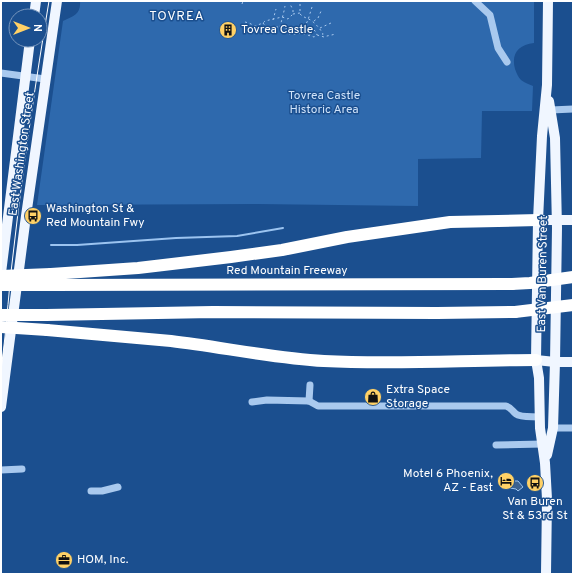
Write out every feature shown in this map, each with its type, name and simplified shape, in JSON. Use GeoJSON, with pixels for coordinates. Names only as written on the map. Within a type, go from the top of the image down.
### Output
{"type":"FeatureCollection","features":[{"type":"Feature","properties":{"kind":"highway"},"geometry":{"type":"LineString","coordinates":[[1,274],[51,280],[138,268],[231,258],[348,237],[450,222],[538,220]]}},
{"type":"Feature","properties":{"kind":"highway","name":"Red Mountain Freeway"},"geometry":{"type":"LineString","coordinates":[[1,285],[51,280],[512,284],[573,277]]}},
{"type":"Feature","properties":{"kind":"highway"},"geometry":{"type":"LineString","coordinates":[[1,315],[212,312],[516,312],[573,305]]}},
{"type":"Feature","properties":{"kind":"highway"},"geometry":{"type":"LineString","coordinates":[[1,327],[171,341],[281,357],[351,363],[536,360]]}},
{"type":"Feature","properties":{"kind":"main road","name":"East Washington Street"},"geometry":{"type":"LineString","coordinates":[[1,407],[45,79],[57,1]]}},
{"type":"Feature","properties":{"kind":"main road","name":"East Van Buren Street"},"geometry":{"type":"LineString","coordinates":[[546,574],[546,463],[540,428],[540,378],[536,360],[538,220],[542,136],[547,85],[548,1]]}},
{"type":"Feature","properties":{"kind":"main road","name":"East Washington Street"},"geometry":{"type":"LineString","coordinates":[[1,274],[4,216],[29,48]]}},
{"type":"Feature","properties":{"kind":"main road","name":"East Van Buren Street"},"geometry":{"type":"LineString","coordinates":[[546,463],[553,428],[557,220],[555,138],[547,85]]}},
{"type":"Feature","properties":{"kind":"main road"},"geometry":{"type":"LineString","coordinates":[[538,220],[573,220]]}},
{"type":"Feature","properties":{"kind":"main road"},"geometry":{"type":"LineString","coordinates":[[536,360],[573,362]]}},
{"type":"Feature","properties":{"kind":"street"},"geometry":{"type":"LineString","coordinates":[[475,1],[490,15],[498,48],[507,62]]}},
{"type":"Feature","properties":{"kind":"street"},"geometry":{"type":"LineString","coordinates":[[1,72],[45,79]]}},
{"type":"Feature","properties":{"kind":"street"},"geometry":{"type":"LineString","coordinates":[[551,110],[573,109]]}},
{"type":"Feature","properties":{"kind":"street"},"geometry":{"type":"LineString","coordinates":[[309,400],[310,385]]}},
{"type":"Feature","properties":{"kind":"street"},"geometry":{"type":"LineString","coordinates":[[252,402],[267,400],[309,400],[318,406],[506,406],[521,416],[540,416]]}},
{"type":"Feature","properties":{"kind":"street"},"geometry":{"type":"LineString","coordinates":[[553,428],[573,428]]}},
{"type":"Feature","properties":{"kind":"street"},"geometry":{"type":"LineString","coordinates":[[496,445],[543,444]]}},
{"type":"Feature","properties":{"kind":"street"},"geometry":{"type":"LineString","coordinates":[[1,470],[22,469]]}},
{"type":"Feature","properties":{"kind":"street"},"geometry":{"type":"LineString","coordinates":[[92,491],[102,491],[118,487]]}},
{"type":"Feature","properties":{"kind":"path"},"geometry":{"type":"LineString","coordinates":[[290,4],[293,14]]}},
{"type":"Feature","properties":{"kind":"path"},"geometry":{"type":"LineString","coordinates":[[300,4],[300,14],[304,18],[313,22],[322,31],[322,36]]}},
{"type":"Feature","properties":{"kind":"path"},"geometry":{"type":"LineString","coordinates":[[280,26],[284,6]]}},
{"type":"Feature","properties":{"kind":"path"},"geometry":{"type":"LineString","coordinates":[[301,33],[308,20],[312,7]]}},
{"type":"Feature","properties":{"kind":"path"},"geometry":{"type":"LineString","coordinates":[[273,20],[276,9]]}},
{"type":"Feature","properties":{"kind":"path"},"geometry":{"type":"LineString","coordinates":[[313,22],[318,18],[322,9]]}},
{"type":"Feature","properties":{"kind":"path"},"geometry":{"type":"LineString","coordinates":[[245,22],[255,26],[266,21],[282,17],[288,19],[293,14],[300,12]]}},
{"type":"Feature","properties":{"kind":"path"},"geometry":{"type":"LineString","coordinates":[[263,23],[266,27],[280,26],[289,34],[301,33],[314,37],[317,35],[324,37],[336,34]]}},
{"type":"Feature","properties":{"kind":"path"},"geometry":{"type":"LineString","coordinates":[[319,28],[331,23]]}},
{"type":"Feature","properties":{"kind":"path"},"geometry":{"type":"LineString","coordinates":[[284,29],[292,27]]}},
{"type":"Feature","properties":{"kind":"path"},"geometry":{"type":"LineString","coordinates":[[304,28],[314,30],[317,35]]}},
{"type":"Feature","properties":{"kind":"path"},"geometry":{"type":"LineString","coordinates":[[308,29],[310,35]]}},
{"type":"Feature","properties":{"kind":"green space","name":"Tovrea Castle Historic Area"},"geometry":{"type":"Polygon","coordinates":[[[80,1],[534,1],[534,43],[520,48],[514,59],[515,69],[519,78],[533,86],[532,111],[482,111],[481,158],[418,159],[418,206],[257,204],[37,205],[63,21],[78,12],[80,1]]]}},
{"type":"Feature","properties":{"kind":"shaded area"},"geometry":{"type":"Polygon","coordinates":[[[510,481],[518,481],[523,487],[518,491],[510,488],[510,481]]]}},
{"type":"Feature","properties":{"kind":"waterway"},"geometry":{"type":"LineString","coordinates":[[51,245],[77,245],[176,238],[237,236],[283,228]]}},
{"type":"Feature","properties":{"kind":"tram line"},"geometry":{"type":"LineString","coordinates":[[1,371],[22,179],[49,1]]}},
{"type":"Feature","properties":{"kind":"place","name":"Tovrea Castle"},"geometry":{"type":"Point","coordinates":[228,30]}},
{"type":"Feature","properties":{"kind":"place","name":"Washington St & Red Mountain Fwy"},"geometry":{"type":"Point","coordinates":[33,216]}},
{"type":"Feature","properties":{"kind":"place","name":"Extra Space Storage"},"geometry":{"type":"Point","coordinates":[373,397]}},
{"type":"Feature","properties":{"kind":"place","name":"Motel 6 Phoenix, AZ - East"},"geometry":{"type":"Point","coordinates":[506,481]}},
{"type":"Feature","properties":{"kind":"place","name":"Van Buren St & 53rd St"},"geometry":{"type":"Point","coordinates":[535,483]}},
{"type":"Feature","properties":{"kind":"place","name":"HOM, Inc."},"geometry":{"type":"Point","coordinates":[64,560]}},
{"type":"Feature","properties":{"kind":"district","name":"TOVREA"},"geometry":{"type":"Point","coordinates":[177,17]}}]}
